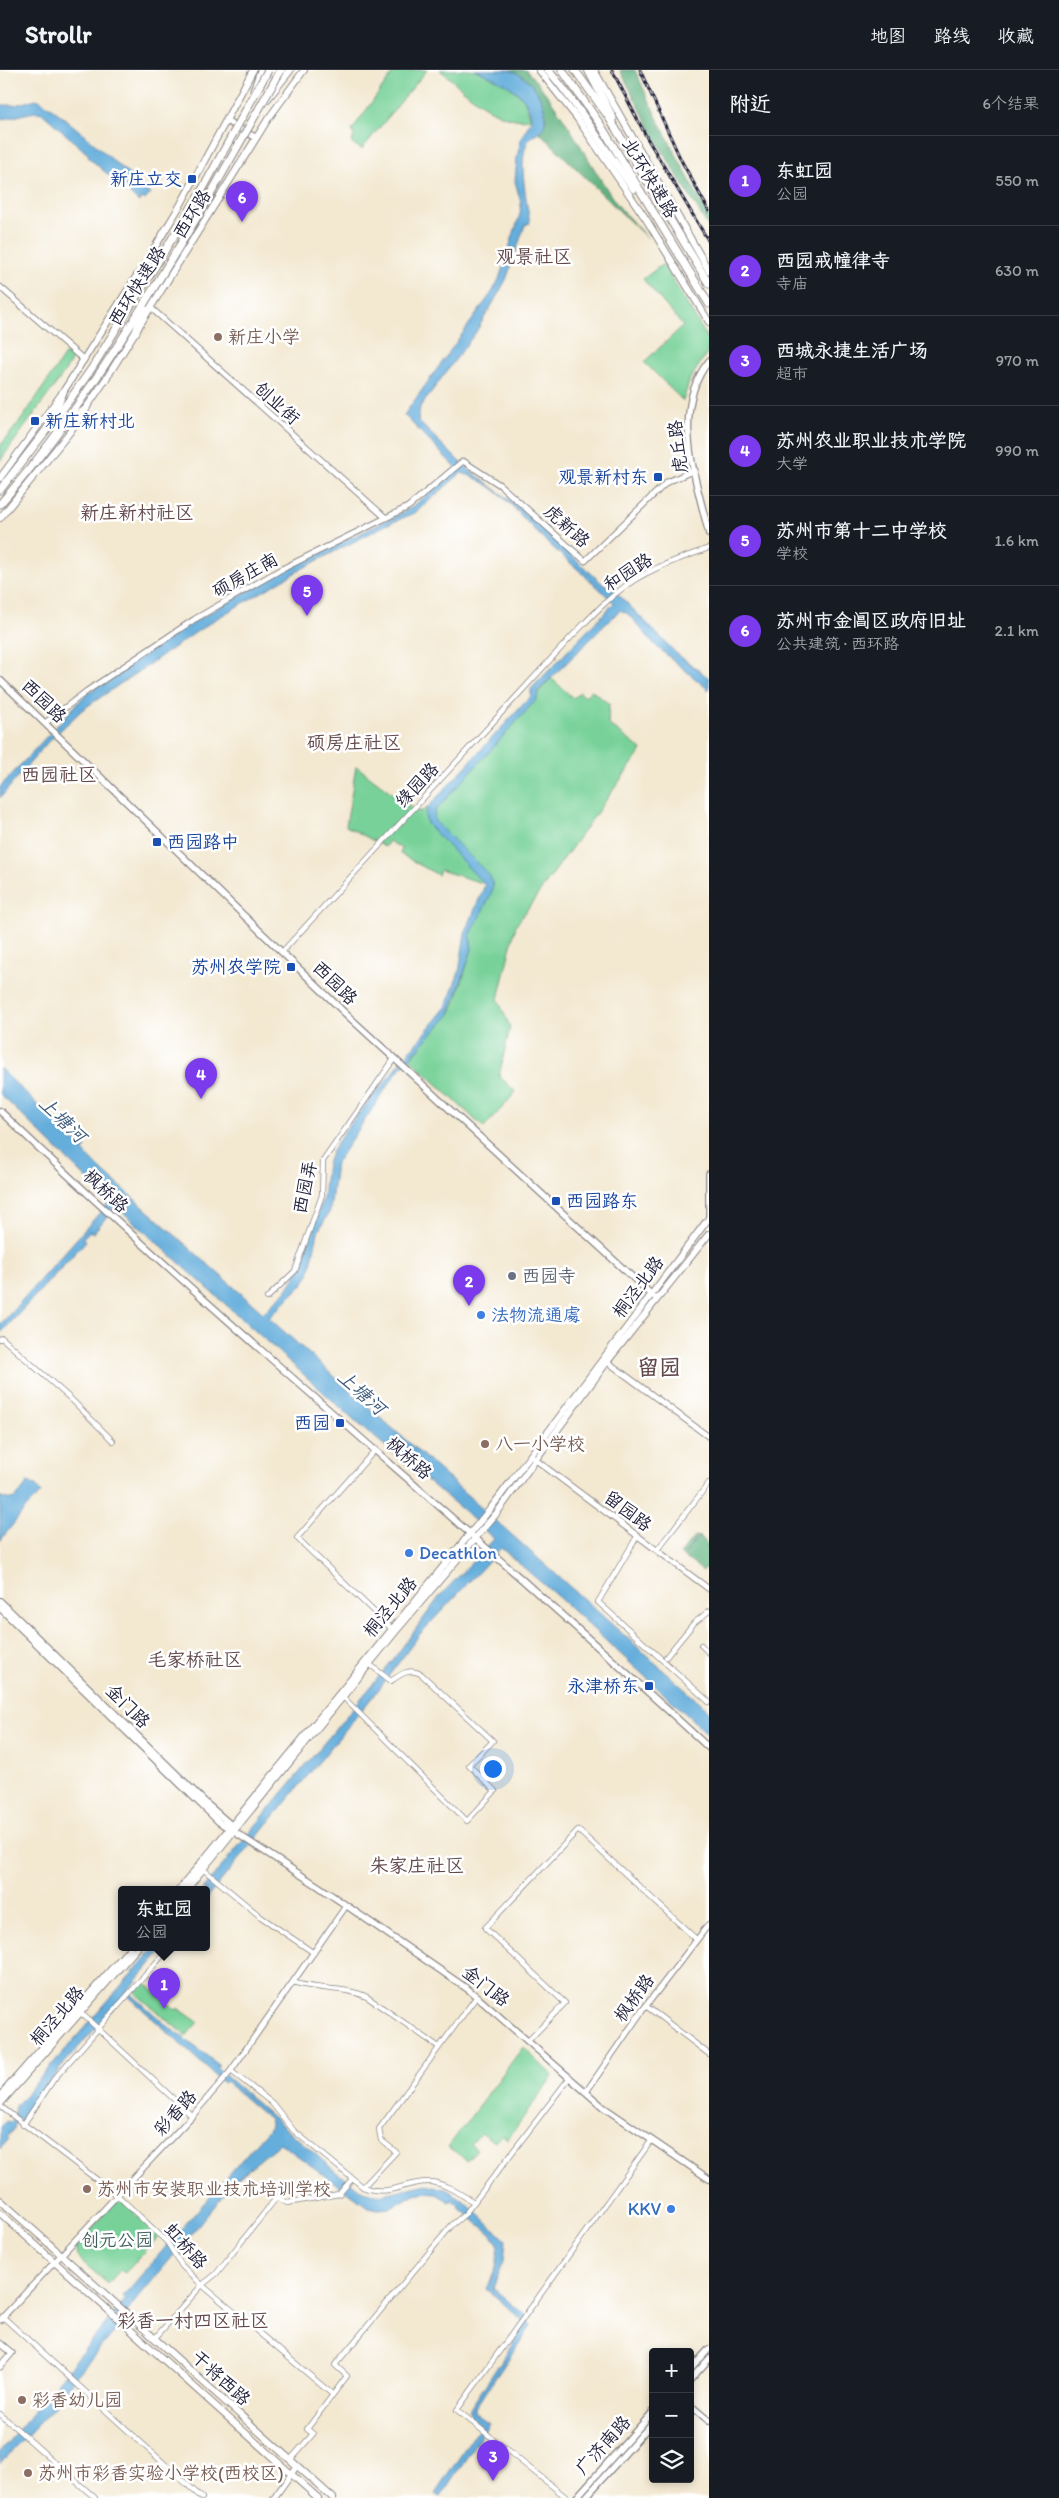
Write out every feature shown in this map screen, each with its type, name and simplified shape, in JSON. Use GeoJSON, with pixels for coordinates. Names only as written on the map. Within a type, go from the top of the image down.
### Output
{"type":"FeatureCollection","features":[{"type":"Feature","properties":{"kind":"highway"},"geometry":{"type":"LineString","coordinates":[[251,101],[262,70]]}},
{"type":"Feature","properties":{"kind":"highway","name":"西环快速路"},"geometry":{"type":"LineString","coordinates":[[0,490],[49,428],[92,368],[201,192],[268,70]]}},
{"type":"Feature","properties":{"kind":"highway","name":"西环快速路"},"geometry":{"type":"LineString","coordinates":[[0,504],[57,432],[99,374],[209,197],[281,70]]}},
{"type":"Feature","properties":{"kind":"highway"},"geometry":{"type":"LineString","coordinates":[[261,107],[290,70]]}},
{"type":"Feature","properties":{"kind":"highway"},"geometry":{"type":"LineString","coordinates":[[548,70],[580,109],[617,167],[652,212]]}},
{"type":"Feature","properties":{"kind":"highway","name":"北环快速路"},"geometry":{"type":"LineString","coordinates":[[562,70],[592,111],[709,304]]}},
{"type":"Feature","properties":{"kind":"highway","name":"北环快速路"},"geometry":{"type":"LineString","coordinates":[[576,70],[628,150],[709,284]]}},
{"type":"Feature","properties":{"kind":"highway"},"geometry":{"type":"LineString","coordinates":[[588,70],[599,87],[628,150]]}},
{"type":"Feature","properties":{"kind":"highway"},"geometry":{"type":"LineString","coordinates":[[113,314],[148,278]]}},
{"type":"Feature","properties":{"kind":"highway"},"geometry":{"type":"LineString","coordinates":[[136,332],[150,294]]}},
{"type":"Feature","properties":{"kind":"highway"},"geometry":{"type":"LineString","coordinates":[[49,428],[63,392]]}},
{"type":"Feature","properties":{"kind":"highway"},"geometry":{"type":"LineString","coordinates":[[57,432],[86,408]]}},
{"type":"Feature","properties":{"kind":"main road","name":"西环路"},"geometry":{"type":"LineString","coordinates":[[0,478],[63,392],[113,314],[181,204],[254,70]]}},
{"type":"Feature","properties":{"kind":"main road","name":"西环路"},"geometry":{"type":"LineString","coordinates":[[0,518],[69,433],[86,408],[136,332],[280,100],[304,70]]}},
{"type":"Feature","properties":{"kind":"main road"},"geometry":{"type":"LineString","coordinates":[[539,70],[578,118],[646,220],[709,322]]}},
{"type":"Feature","properties":{"kind":"main road"},"geometry":{"type":"LineString","coordinates":[[594,70],[709,271]]}},
{"type":"Feature","properties":{"kind":"main road"},"geometry":{"type":"LineString","coordinates":[[227,121],[256,138]]}},
{"type":"Feature","properties":{"kind":"main road","name":"虎丘路"},"geometry":{"type":"LineString","coordinates":[[709,361],[695,384],[689,409],[689,433],[709,534]]}},
{"type":"Feature","properties":{"kind":"main road","name":"西园路"},"geometry":{"type":"LineString","coordinates":[[0,680],[397,1061],[654,1297]]}},
{"type":"Feature","properties":{"kind":"main road","name":"枫桥路"},"geometry":{"type":"LineString","coordinates":[[0,1111],[99,1206],[598,1645],[709,1748]]}},
{"type":"Feature","properties":{"kind":"main road"},"geometry":{"type":"LineString","coordinates":[[709,1174],[709,1218]]}},
{"type":"Feature","properties":{"kind":"main road","name":"桐泾北路"},"geometry":{"type":"LineString","coordinates":[[654,1297],[709,1218]]}},
{"type":"Feature","properties":{"kind":"main road","name":"桐泾北路"},"geometry":{"type":"LineString","coordinates":[[189,1886],[230,1829],[473,1535],[477,1524],[532,1457],[604,1360],[654,1297],[709,1234]]}},
{"type":"Feature","properties":{"kind":"main road","name":"桐泾北路"},"geometry":{"type":"LineString","coordinates":[[182,1886],[342,1696],[391,1628],[473,1535],[483,1530],[496,1514],[532,1457]]}},
{"type":"Feature","properties":{"kind":"main road","name":"金门路"},"geometry":{"type":"LineString","coordinates":[[0,1601],[230,1829]]}},
{"type":"Feature","properties":{"kind":"main road","name":"金门路"},"geometry":{"type":"LineString","coordinates":[[0,1608],[204,1809],[240,1836],[477,1996],[586,2092],[651,2141],[709,2179]]}},
{"type":"Feature","properties":{"kind":"main road","name":"桐泾北路"},"geometry":{"type":"LineString","coordinates":[[0,2096],[127,1951]]}},
{"type":"Feature","properties":{"kind":"main road","name":"桐泾北路"},"geometry":{"type":"LineString","coordinates":[[0,2105],[134,1951]]}},
{"type":"Feature","properties":{"kind":"main road","name":"干将西路"},"geometry":{"type":"LineString","coordinates":[[0,2200],[333,2498]]}},
{"type":"Feature","properties":{"kind":"main road","name":"干将西路"},"geometry":{"type":"LineString","coordinates":[[0,2213],[318,2498]]}},
{"type":"Feature","properties":{"kind":"main road"},"geometry":{"type":"LineString","coordinates":[[694,2366],[709,2349]]}},
{"type":"Feature","properties":{"kind":"main road"},"geometry":{"type":"LineString","coordinates":[[694,2376],[709,2359]]}},
{"type":"Feature","properties":{"kind":"main road"},"geometry":{"type":"LineString","coordinates":[[694,2408],[709,2421]]}},
{"type":"Feature","properties":{"kind":"main road","name":"广济南路"},"geometry":{"type":"LineString","coordinates":[[576,2498],[649,2416]]}},
{"type":"Feature","properties":{"kind":"main road","name":"广济南路"},"geometry":{"type":"LineString","coordinates":[[585,2498],[649,2426]]}},
{"type":"Feature","properties":{"kind":"street"},"geometry":{"type":"LineString","coordinates":[[0,287],[84,360]]}},
{"type":"Feature","properties":{"kind":"street","name":"创业街"},"geometry":{"type":"LineString","coordinates":[[151,308],[386,518]]}},
{"type":"Feature","properties":{"kind":"street","name":"硕房庄南"},"geometry":{"type":"LineString","coordinates":[[45,723],[87,691],[195,619],[280,570],[408,507],[462,462]]}},
{"type":"Feature","properties":{"kind":"street","name":"虎新路"},"geometry":{"type":"LineString","coordinates":[[462,462],[500,485],[585,561],[667,482],[695,470]]}},
{"type":"Feature","properties":{"kind":"street","name":"和园路"},"geometry":{"type":"LineString","coordinates":[[572,636],[618,591],[669,562],[709,548]]}},
{"type":"Feature","properties":{"kind":"street","name":"缘园路"},"geometry":{"type":"LineString","coordinates":[[282,952],[572,636]]}},
{"type":"Feature","properties":{"kind":"street","name":"西园弄"},"geometry":{"type":"LineString","coordinates":[[267,1298],[295,1271],[322,1195],[323,1161],[397,1061]]}},
{"type":"Feature","properties":{"kind":"street"},"geometry":{"type":"LineString","coordinates":[[0,1339],[2,1338],[33,1364],[113,1441]]}},
{"type":"Feature","properties":{"kind":"street"},"geometry":{"type":"LineString","coordinates":[[604,1360],[709,1437]]}},
{"type":"Feature","properties":{"kind":"street"},"geometry":{"type":"LineString","coordinates":[[376,1449],[297,1538],[391,1628]]}},
{"type":"Feature","properties":{"kind":"street","name":"留园路"},"geometry":{"type":"LineString","coordinates":[[532,1457],[709,1589]]}},
{"type":"Feature","properties":{"kind":"street"},"geometry":{"type":"LineString","coordinates":[[657,1550],[709,1483]]}},
{"type":"Feature","properties":{"kind":"street"},"geometry":{"type":"LineString","coordinates":[[638,1536],[598,1602],[709,1702]]}},
{"type":"Feature","properties":{"kind":"street"},"geometry":{"type":"LineString","coordinates":[[666,1657],[694,1623],[709,1611]]}},
{"type":"Feature","properties":{"kind":"street"},"geometry":{"type":"LineString","coordinates":[[701,1645],[709,1653]]}},
{"type":"Feature","properties":{"kind":"street"},"geometry":{"type":"LineString","coordinates":[[342,1696],[467,1820],[495,1791],[469,1765],[493,1741],[415,1670],[407,1671],[391,1681],[367,1662]]}},
{"type":"Feature","properties":{"kind":"street"},"geometry":{"type":"LineString","coordinates":[[529,2040],[565,2002],[485,1928],[578,1830],[696,1939]]}},
{"type":"Feature","properties":{"kind":"street"},"geometry":{"type":"LineString","coordinates":[[203,1869],[261,1917],[314,1953]]}},
{"type":"Feature","properties":{"kind":"street","name":"彩香路"},"geometry":{"type":"LineString","coordinates":[[1,2319],[192,2116],[221,2082],[346,1906]]}},
{"type":"Feature","properties":{"kind":"street","name":"枫桥路"},"geometry":{"type":"LineString","coordinates":[[586,2092],[646,2006],[709,1924]]}},
{"type":"Feature","properties":{"kind":"street"},"geometry":{"type":"LineString","coordinates":[[23,2125],[54,2079],[166,1951]]}},
{"type":"Feature","properties":{"kind":"street"},"geometry":{"type":"LineString","coordinates":[[293,1982],[305,1987],[354,1991],[367,1997],[439,2047]]}},
{"type":"Feature","properties":{"kind":"street"},"geometry":{"type":"LineString","coordinates":[[363,2187],[396,2152],[381,2140],[379,2129],[477,1996]]}},
{"type":"Feature","properties":{"kind":"street"},"geometry":{"type":"LineString","coordinates":[[646,2006],[709,2054]]}},
{"type":"Feature","properties":{"kind":"street"},"geometry":{"type":"LineString","coordinates":[[80,2012],[192,2116]]}},
{"type":"Feature","properties":{"kind":"street"},"geometry":{"type":"LineString","coordinates":[[230,2071],[272,2103],[294,2131],[351,2180],[363,2187],[376,2192],[432,2182],[448,2187],[474,2202]]}},
{"type":"Feature","properties":{"kind":"street"},"geometry":{"type":"LineString","coordinates":[[290,2460],[313,2434],[307,2429],[347,2376],[335,2365],[452,2225],[465,2214],[570,2077]]}},
{"type":"Feature","properties":{"kind":"street","name":"虹桥路"},"geometry":{"type":"LineString","coordinates":[[0,2105],[19,2122],[118,2195],[167,2242],[178,2259],[202,2285],[155,2338]]}},
{"type":"Feature","properties":{"kind":"street"},"geometry":{"type":"LineString","coordinates":[[567,2498],[457,2410],[651,2141]]}},
{"type":"Feature","properties":{"kind":"street"},"geometry":{"type":"LineString","coordinates":[[332,2394],[202,2285],[216,2274],[276,2197],[287,2203],[340,2194],[351,2180]]}},
{"type":"Feature","properties":{"kind":"street"},"geometry":{"type":"LineString","coordinates":[[1,2319],[65,2373],[202,2498]]}},
{"type":"Feature","properties":{"kind":"street"},"geometry":{"type":"LineString","coordinates":[[0,2342],[12,2353],[0,2366]]}},
{"type":"Feature","properties":{"kind":"street"},"geometry":{"type":"LineString","coordinates":[[0,2414],[95,2498]]}},
{"type":"Feature","properties":{"kind":"street"},"geometry":{"type":"LineString","coordinates":[[274,2498],[297,2466]]}},
{"type":"Feature","properties":{"kind":"green space"},"geometry":{"type":"Polygon","coordinates":[[[395,70],[427,70],[362,149],[351,143],[354,136],[352,130],[395,70]]]}},
{"type":"Feature","properties":{"kind":"green space"},"geometry":{"type":"Polygon","coordinates":[[[440,70],[476,70],[508,85],[524,99],[531,119],[506,117],[493,111],[471,96],[440,70]]]}},
{"type":"Feature","properties":{"kind":"green space"},"geometry":{"type":"Polygon","coordinates":[[[509,70],[526,70],[538,84],[560,113],[612,197],[647,238],[539,132],[543,127],[546,114],[538,93],[527,81],[509,70]]]}},
{"type":"Feature","properties":{"kind":"green space"},"geometry":{"type":"Polygon","coordinates":[[[620,70],[635,70],[657,118],[709,217],[709,228],[657,142],[620,70]]]}},
{"type":"Feature","properties":{"kind":"green space"},"geometry":{"type":"Polygon","coordinates":[[[663,264],[709,341],[709,350],[690,379],[683,401],[644,362],[683,326],[643,279],[663,264]]]}},
{"type":"Feature","properties":{"kind":"green space"},"geometry":{"type":"Polygon","coordinates":[[[66,353],[72,359],[64,373],[0,461],[0,446],[24,416],[66,353]]]}},
{"type":"Feature","properties":{"kind":"green space"},"geometry":{"type":"Polygon","coordinates":[[[551,678],[573,698],[580,692],[585,697],[591,690],[609,704],[608,724],[642,750],[516,925],[498,999],[510,1027],[499,1076],[516,1092],[484,1128],[410,1059],[453,1009],[472,949],[470,936],[492,886],[440,870],[438,875],[400,854],[402,849],[389,841],[385,847],[346,826],[356,766],[416,811],[423,811],[428,807],[435,811],[551,678]]]}},
{"type":"Feature","properties":{"kind":"green space"},"geometry":{"type":"Polygon","coordinates":[[[695,1536],[701,1537],[697,1537],[684,1555],[698,1538],[702,1538],[709,1546],[709,1564],[703,1571],[680,1554],[695,1536]]]}},
{"type":"Feature","properties":{"kind":"green space"},"geometry":{"type":"Polygon","coordinates":[[[144,1982],[176,2010],[178,2008],[198,2022],[186,2036],[135,1993],[144,1982]]]}},
{"type":"Feature","properties":{"kind":"green space"},"geometry":{"type":"Polygon","coordinates":[[[523,2047],[553,2076],[508,2139],[502,2135],[495,2142],[481,2133],[471,2144],[477,2149],[467,2160],[448,2147],[523,2047]]]}},
{"type":"Feature","properties":{"kind":"green space","name":"创元公园"},"geometry":{"type":"Polygon","coordinates":[[[119,2198],[159,2236],[125,2273],[121,2269],[108,2284],[77,2257],[75,2247],[119,2198]]]}},
{"type":"Feature","properties":{"kind":"water"},"geometry":{"type":"Polygon","coordinates":[[[476,70],[508,70],[517,73],[532,84],[542,100],[544,109],[544,127],[532,136],[524,151],[523,172],[530,223],[525,225],[506,280],[493,303],[476,332],[420,407],[418,421],[463,465],[515,504],[604,585],[610,586],[677,654],[709,678],[709,690],[657,647],[628,614],[620,610],[538,691],[537,699],[435,811],[434,820],[490,876],[493,886],[491,894],[470,936],[472,949],[450,1014],[397,1072],[336,1163],[330,1211],[318,1232],[309,1274],[303,1284],[269,1318],[709,1711],[709,1735],[558,1597],[501,1548],[420,1634],[379,1689],[210,1894],[210,1886],[205,1886],[392,1661],[440,1596],[494,1539],[464,1511],[361,1426],[116,1206],[93,1233],[90,1231],[83,1238],[86,1241],[0,1334],[0,1325],[110,1201],[0,1094],[0,1068],[74,1141],[83,1143],[86,1148],[83,1151],[105,1173],[263,1313],[286,1291],[302,1266],[307,1243],[323,1198],[327,1163],[332,1151],[346,1129],[446,1007],[459,972],[465,933],[485,885],[427,824],[425,815],[428,807],[531,696],[531,689],[614,603],[546,541],[497,492],[474,477],[461,473],[415,513],[388,524],[305,567],[214,620],[82,710],[47,743],[0,798],[0,787],[86,694],[197,620],[266,580],[411,508],[457,469],[404,415],[493,291],[499,279],[520,214],[521,203],[515,181],[517,157],[522,136],[531,121],[530,111],[520,95],[504,83],[476,70]]]}},
{"type":"Feature","properties":{"kind":"water"},"geometry":{"type":"Polygon","coordinates":[[[36,99],[73,125],[147,191],[150,194],[145,200],[142,198],[139,202],[42,113],[34,112],[0,119],[0,105],[15,105],[36,99]]]}},
{"type":"Feature","properties":{"kind":"water"},"geometry":{"type":"Polygon","coordinates":[[[28,1482],[35,1485],[41,1493],[25,1509],[0,1541],[0,1496],[9,1499],[13,1498],[19,1494],[28,1482]]]}},
{"type":"Feature","properties":{"kind":"water"},"geometry":{"type":"Polygon","coordinates":[[[151,1951],[162,1951],[128,1991],[165,2024],[219,2065],[217,2067],[229,2079],[336,2172],[363,2191],[379,2195],[427,2184],[448,2190],[468,2204],[506,2240],[504,2261],[493,2288],[527,2317],[531,2326],[474,2409],[475,2413],[489,2423],[441,2497],[435,2494],[481,2425],[471,2417],[469,2410],[525,2325],[522,2320],[487,2289],[497,2265],[498,2244],[491,2234],[458,2207],[459,2205],[435,2193],[415,2194],[389,2208],[378,2209],[368,2207],[280,2143],[239,2177],[132,2305],[116,2330],[73,2380],[54,2407],[0,2464],[0,2452],[126,2299],[123,2296],[271,2126],[269,2119],[226,2082],[224,2084],[126,1994],[62,2066],[22,2119],[14,2125],[15,2127],[7,2137],[9,2139],[0,2149],[0,2127],[6,2121],[11,2122],[16,2116],[14,2108],[151,1951]]]}},
{"type":"Feature","properties":{"kind":"railway"},"geometry":{"type":"LineString","coordinates":[[612,70],[647,138],[709,242]]}},
{"type":"Feature","properties":{"kind":"railway"},"geometry":{"type":"LineString","coordinates":[[640,70],[681,160],[709,211]]}},
{"type":"Feature","properties":{"kind":"place","name":"新庄立交"},"geometry":{"type":"Point","coordinates":[192,179]}},
{"type":"Feature","properties":{"kind":"place","name":"苏州市金阊区政府旧址"},"geometry":{"type":"Point","coordinates":[242,222]}},
{"type":"Feature","properties":{"kind":"place","name":"新庄小学"},"geometry":{"type":"Point","coordinates":[218,337]}},
{"type":"Feature","properties":{"kind":"place","name":"新庄新村北"},"geometry":{"type":"Point","coordinates":[35,421]}},
{"type":"Feature","properties":{"kind":"place","name":"观景新村东"},"geometry":{"type":"Point","coordinates":[658,477]}},
{"type":"Feature","properties":{"kind":"place","name":"苏州市第十二中学校"},"geometry":{"type":"Point","coordinates":[307,616]}},
{"type":"Feature","properties":{"kind":"place","name":"西园路中"},"geometry":{"type":"Point","coordinates":[157,842]}},
{"type":"Feature","properties":{"kind":"place","name":"苏州农学院"},"geometry":{"type":"Point","coordinates":[291,967]}},
{"type":"Feature","properties":{"kind":"place","name":"苏州农业职业技术学院"},"geometry":{"type":"Point","coordinates":[201,1099]}},
{"type":"Feature","properties":{"kind":"place","name":"西园路东"},"geometry":{"type":"Point","coordinates":[556,1201]}},
{"type":"Feature","properties":{"kind":"place","name":"西园寺"},"geometry":{"type":"Point","coordinates":[512,1276]}},
{"type":"Feature","properties":{"kind":"place","name":"西园戒幢律寺"},"geometry":{"type":"Point","coordinates":[469,1306]}},
{"type":"Feature","properties":{"kind":"place","name":"法物流通䖏"},"geometry":{"type":"Point","coordinates":[481,1315]}},
{"type":"Feature","properties":{"kind":"place","name":"西园"},"geometry":{"type":"Point","coordinates":[340,1423]}},
{"type":"Feature","properties":{"kind":"place","name":"八一小学校"},"geometry":{"type":"Point","coordinates":[485,1444]}},
{"type":"Feature","properties":{"kind":"place","name":"Decathlon"},"geometry":{"type":"Point","coordinates":[409,1553]}},
{"type":"Feature","properties":{"kind":"place","name":"永津桥东"},"geometry":{"type":"Point","coordinates":[649,1686]}},
{"type":"Feature","properties":{"kind":"place","name":"东虹园"},"geometry":{"type":"Point","coordinates":[164,2009]}},
{"type":"Feature","properties":{"kind":"place","name":"苏州市安装职业技术培训学校"},"geometry":{"type":"Point","coordinates":[87,2189]}},
{"type":"Feature","properties":{"kind":"place","name":"KKV"},"geometry":{"type":"Point","coordinates":[671,2209]}},
{"type":"Feature","properties":{"kind":"place","name":"彩香幼儿园"},"geometry":{"type":"Point","coordinates":[22,2400]}},
{"type":"Feature","properties":{"kind":"place","name":"苏州市彩香实验小学校(西校区)"},"geometry":{"type":"Point","coordinates":[28,2473]}},
{"type":"Feature","properties":{"kind":"place","name":"西城永捷生活广场"},"geometry":{"type":"Point","coordinates":[493,2481]}},
{"type":"Feature","properties":{"kind":"district","name":"观景社区"},"geometry":{"type":"Point","coordinates":[534,256]}},
{"type":"Feature","properties":{"kind":"district","name":"新庄新村社区"},"geometry":{"type":"Point","coordinates":[137,512]}},
{"type":"Feature","properties":{"kind":"district","name":"硕房庄社区"},"geometry":{"type":"Point","coordinates":[354,742]}},
{"type":"Feature","properties":{"kind":"district","name":"西园社区"},"geometry":{"type":"Point","coordinates":[59,774]}},
{"type":"Feature","properties":{"kind":"district","name":"留园"},"geometry":{"type":"Point","coordinates":[659,1367]}},
{"type":"Feature","properties":{"kind":"district","name":"毛家桥社区"},"geometry":{"type":"Point","coordinates":[195,1659]}},
{"type":"Feature","properties":{"kind":"district","name":"朱家庄社区"},"geometry":{"type":"Point","coordinates":[417,1865]}},
{"type":"Feature","properties":{"kind":"district","name":"彩香一村四区社区"},"geometry":{"type":"Point","coordinates":[193,2320]}},
{"type":"Feature","properties":{"kind":"water label","name":"上塘河"},"geometry":{"type":"Point","coordinates":[63,1119]}},
{"type":"Feature","properties":{"kind":"water label","name":"上塘河"},"geometry":{"type":"Point","coordinates":[362,1392]}}]}
